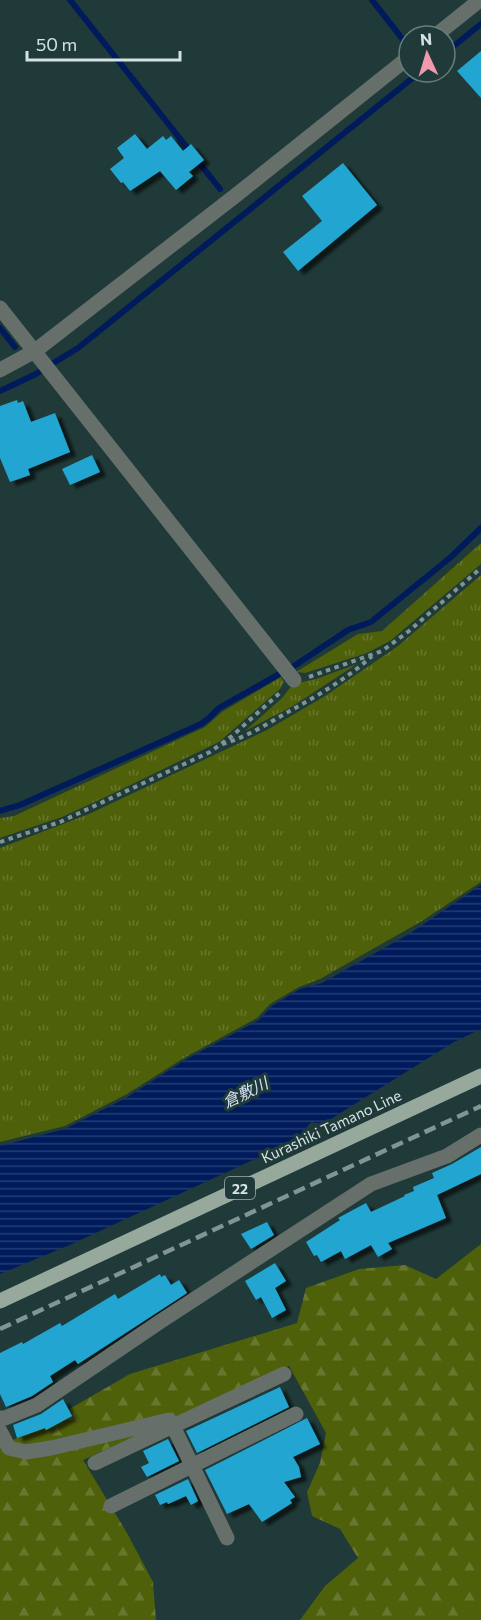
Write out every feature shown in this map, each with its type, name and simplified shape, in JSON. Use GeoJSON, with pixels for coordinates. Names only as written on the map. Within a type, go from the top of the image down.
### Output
{"type":"FeatureCollection","features":[{"type":"Feature","properties":{"kind":"main road","name":"Kurashiki Tamano Line"},"geometry":{"type":"LineString","coordinates":[[0,1301],[481,1076]]}},
{"type":"Feature","properties":{"kind":"street"},"geometry":{"type":"LineString","coordinates":[[450,24],[480,0]]}},
{"type":"Feature","properties":{"kind":"street"},"geometry":{"type":"LineString","coordinates":[[0,370],[44,362],[236,196],[397,67]]}},
{"type":"Feature","properties":{"kind":"street"},"geometry":{"type":"LineString","coordinates":[[0,308],[288,674]]}},
{"type":"Feature","properties":{"kind":"street"},"geometry":{"type":"LineString","coordinates":[[0,1418],[37,1405],[371,1184],[447,1156],[481,1136]]}},
{"type":"Feature","properties":{"kind":"street"},"geometry":{"type":"LineString","coordinates":[[95,1463],[284,1374]]}},
{"type":"Feature","properties":{"kind":"street"},"geometry":{"type":"LineString","coordinates":[[111,1506],[296,1414]]}},
{"type":"Feature","properties":{"kind":"street"},"geometry":{"type":"LineString","coordinates":[[0,1431],[9,1448],[26,1452],[51,1449],[169,1420],[227,1538]]}},
{"type":"Feature","properties":{"kind":"path"},"geometry":{"type":"LineString","coordinates":[[0,842],[60,822],[210,752],[232,736],[288,674],[312,676],[382,651],[409,631],[481,568]]}},
{"type":"Feature","properties":{"kind":"path"},"geometry":{"type":"LineString","coordinates":[[218,746],[263,727],[316,696],[374,654]]}},
{"type":"Feature","properties":{"kind":"green space"},"geometry":{"type":"Polygon","coordinates":[[[481,543],[481,564],[390,641],[367,653],[305,673],[296,672],[358,634],[382,631],[481,543]]]}},
{"type":"Feature","properties":{"kind":"green space"},"geometry":{"type":"Polygon","coordinates":[[[481,575],[481,882],[422,921],[320,979],[299,987],[270,1004],[257,1018],[184,1058],[127,1094],[65,1126],[0,1142],[0,848],[89,814],[267,730],[325,696],[398,646],[481,575]]]}},
{"type":"Feature","properties":{"kind":"green space"},"geometry":{"type":"Polygon","coordinates":[[[357,664],[293,706],[245,731],[282,698],[293,684],[316,679],[357,664]]]}},
{"type":"Feature","properties":{"kind":"green space"},"geometry":{"type":"Polygon","coordinates":[[[281,677],[284,682],[280,689],[219,742],[62,817],[0,838],[0,818],[14,816],[205,727],[222,712],[281,677]]]}},
{"type":"Feature","properties":{"kind":"green space"},"geometry":{"type":"Polygon","coordinates":[[[481,1244],[481,1620],[300,1620],[325,1586],[358,1558],[340,1529],[312,1516],[307,1492],[320,1463],[326,1433],[289,1366],[83,1460],[127,1533],[153,1582],[156,1620],[0,1620],[0,1447],[130,1374],[297,1323],[306,1288],[359,1269],[405,1265],[436,1279],[481,1244]]]}},
{"type":"Feature","properties":{"kind":"water","name":"倉敷川"},"geometry":{"type":"Polygon","coordinates":[[[481,885],[481,1029],[454,1042],[323,1124],[311,1122],[296,1140],[72,1244],[0,1274],[0,1146],[65,1129],[126,1098],[185,1060],[259,1020],[272,1006],[300,989],[322,983],[409,934],[481,885]]]}},
{"type":"Feature","properties":{"kind":"building"},"geometry":{"type":"Polygon","coordinates":[[[481,51],[481,98],[457,71],[481,51]]]}},
{"type":"Feature","properties":{"kind":"building"},"geometry":{"type":"Polygon","coordinates":[[[135,134],[147,149],[163,136],[166,140],[171,136],[183,151],[191,144],[204,160],[189,172],[193,176],[176,190],[160,171],[130,191],[110,169],[124,158],[117,148],[135,134]]]}},
{"type":"Feature","properties":{"kind":"building"},"geometry":{"type":"Polygon","coordinates":[[[343,163],[377,205],[298,271],[283,252],[322,221],[302,196],[343,163]]]}},
{"type":"Feature","properties":{"kind":"building"},"geometry":{"type":"Polygon","coordinates":[[[17,400],[18,403],[23,401],[31,422],[55,413],[70,452],[28,469],[30,475],[10,482],[0,458],[0,406],[17,400]]]}},
{"type":"Feature","properties":{"kind":"building"},"geometry":{"type":"Polygon","coordinates":[[[92,455],[100,472],[70,485],[62,469],[92,455]]]}},
{"type":"Feature","properties":{"kind":"building"},"geometry":{"type":"Polygon","coordinates":[[[481,1147],[481,1174],[437,1195],[446,1218],[388,1243],[392,1249],[378,1257],[371,1245],[345,1259],[341,1251],[321,1262],[317,1255],[314,1256],[306,1242],[340,1220],[338,1218],[366,1203],[371,1212],[405,1196],[414,1191],[413,1187],[434,1178],[432,1173],[481,1147]]]}},
{"type":"Feature","properties":{"kind":"building"},"geometry":{"type":"Polygon","coordinates":[[[267,1222],[274,1235],[251,1249],[241,1234],[267,1222]]]}},
{"type":"Feature","properties":{"kind":"building"},"geometry":{"type":"Polygon","coordinates":[[[275,1263],[286,1281],[275,1288],[286,1310],[272,1318],[261,1297],[256,1300],[245,1281],[275,1263]]]}},
{"type":"Feature","properties":{"kind":"building"},"geometry":{"type":"Polygon","coordinates":[[[160,1274],[161,1277],[165,1275],[171,1285],[179,1280],[187,1293],[78,1364],[75,1360],[50,1376],[53,1382],[32,1396],[6,1407],[0,1394],[0,1353],[22,1342],[23,1344],[60,1323],[62,1326],[115,1294],[118,1299],[160,1274]]]}},
{"type":"Feature","properties":{"kind":"building"},"geometry":{"type":"Polygon","coordinates":[[[280,1387],[289,1407],[197,1453],[186,1431],[280,1387]]]}},
{"type":"Feature","properties":{"kind":"building"},"geometry":{"type":"Polygon","coordinates":[[[63,1399],[72,1416],[46,1430],[45,1428],[17,1438],[13,1425],[41,1414],[63,1399]]]}},
{"type":"Feature","properties":{"kind":"building"},"geometry":{"type":"Polygon","coordinates":[[[307,1418],[320,1444],[293,1457],[299,1467],[301,1477],[284,1482],[295,1497],[290,1500],[292,1503],[262,1522],[249,1504],[227,1514],[205,1470],[307,1418]]]}},
{"type":"Feature","properties":{"kind":"building"},"geometry":{"type":"Polygon","coordinates":[[[168,1439],[179,1461],[147,1477],[141,1467],[149,1463],[143,1451],[168,1439]]]}},
{"type":"Feature","properties":{"kind":"building"},"geometry":{"type":"Polygon","coordinates":[[[188,1479],[198,1501],[191,1505],[186,1496],[160,1505],[155,1495],[188,1479]]]}},
{"type":"Feature","properties":{"kind":"waterway"},"geometry":{"type":"LineString","coordinates":[[70,0],[220,189]]}},
{"type":"Feature","properties":{"kind":"waterway"},"geometry":{"type":"LineString","coordinates":[[372,0],[397,32]]}},
{"type":"Feature","properties":{"kind":"waterway"},"geometry":{"type":"LineString","coordinates":[[457,43],[481,24]]}},
{"type":"Feature","properties":{"kind":"waterway"},"geometry":{"type":"LineString","coordinates":[[0,391],[34,375],[78,348],[405,84]]}},
{"type":"Feature","properties":{"kind":"waterway"},"geometry":{"type":"LineString","coordinates":[[0,328],[15,347]]}},
{"type":"Feature","properties":{"kind":"waterway"},"geometry":{"type":"LineString","coordinates":[[0,811],[20,805],[201,724],[219,708],[297,664],[348,630],[371,622],[451,557],[481,528]]}},
{"type":"Feature","properties":{"kind":"railway"},"geometry":{"type":"LineString","coordinates":[[0,1329],[481,1106]]}}]}
